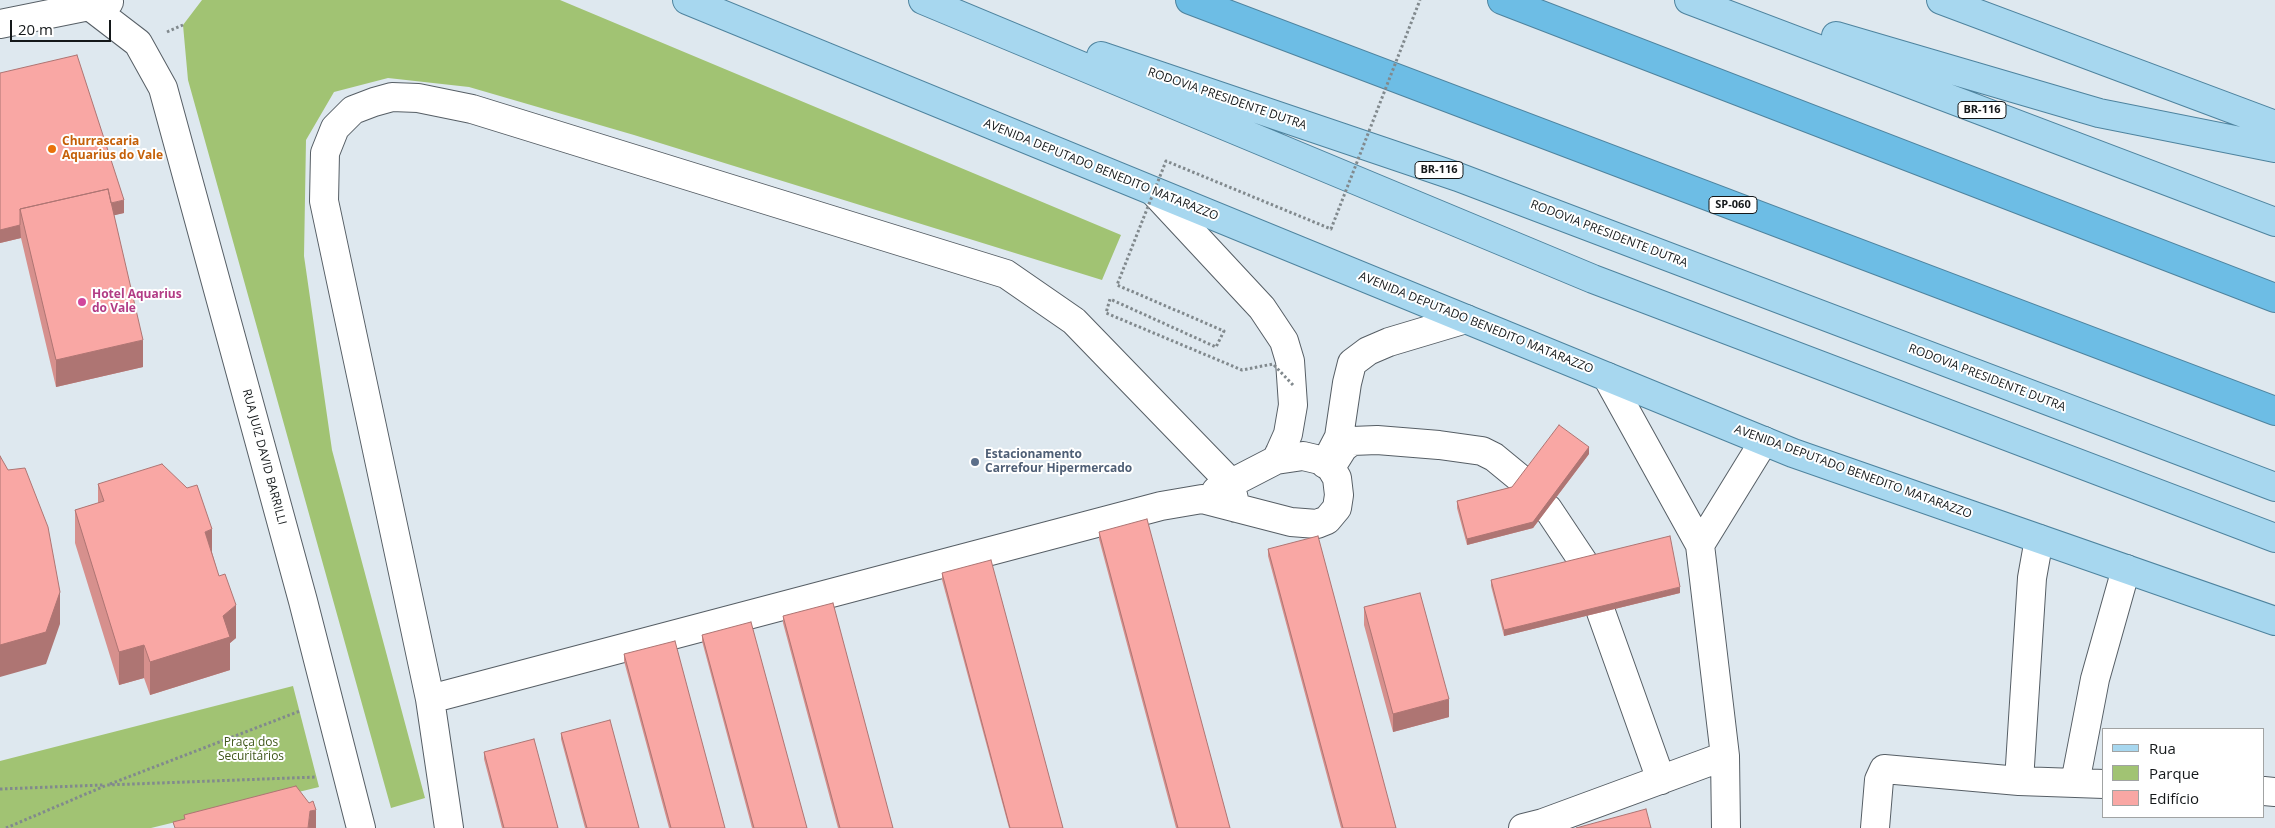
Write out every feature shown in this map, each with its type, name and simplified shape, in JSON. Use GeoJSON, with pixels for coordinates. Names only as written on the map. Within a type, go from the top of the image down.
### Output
{"type":"FeatureCollection","features":[{"type":"Feature","properties":{"kind":"highway","name":"SP-060"},"geometry":{"type":"LineString","coordinates":[[1190,0],[2275,411]]}},
{"type":"Feature","properties":{"kind":"highway"},"geometry":{"type":"LineString","coordinates":[[1502,0],[2275,298]]}},
{"type":"Feature","properties":{"kind":"main road","name":"AVENIDA DEPUTADO BENEDITO MATARAZZO"},"geometry":{"type":"LineString","coordinates":[[686,0],[1764,441],[2275,621]]}},
{"type":"Feature","properties":{"kind":"main road"},"geometry":{"type":"LineString","coordinates":[[923,0],[1593,279],[2275,538]]}},
{"type":"Feature","properties":{"kind":"main road","name":"RODOVIA PRESIDENTE DUTRA"},"geometry":{"type":"LineString","coordinates":[[935,0],[1458,177],[2275,487]]}},
{"type":"Feature","properties":{"kind":"main road"},"geometry":{"type":"LineString","coordinates":[[1941,0],[2275,125]]}},
{"type":"Feature","properties":{"kind":"main road"},"geometry":{"type":"LineString","coordinates":[[1990,0],[2008,25]]}},
{"type":"Feature","properties":{"kind":"main road"},"geometry":{"type":"LineString","coordinates":[[1698,3],[1823,33],[2099,113],[2275,148]]}},
{"type":"Feature","properties":{"kind":"main road","name":"BR-116"},"geometry":{"type":"LineString","coordinates":[[1698,3],[2275,222]]}},
{"type":"Feature","properties":{"kind":"street"},"geometry":{"type":"LineString","coordinates":[[0,24],[102,3]]}},
{"type":"Feature","properties":{"kind":"street","name":"RUA JUIZ DAVID BARRILLI"},"geometry":{"type":"LineString","coordinates":[[102,3],[138,43],[163,88],[361,828]]}},
{"type":"Feature","properties":{"kind":"street"},"geometry":{"type":"LineString","coordinates":[[446,824],[430,699],[324,201],[325,153],[335,128],[354,110],[385,99],[418,98],[472,109],[1006,274],[1074,321],[1233,495],[1291,522],[1317,524],[1327,520],[1337,508],[1340,495],[1337,478],[1328,466],[1303,456],[1276,460]]}},
{"type":"Feature","properties":{"kind":"street"},"geometry":{"type":"LineString","coordinates":[[430,699],[1161,506],[1233,495],[1276,460],[1288,434],[1293,405],[1293,385],[1284,341],[1262,308],[1154,192]]}},
{"type":"Feature","properties":{"kind":"street"},"geometry":{"type":"LineString","coordinates":[[1328,466],[1339,437],[1352,363],[1368,351],[1398,338],[1466,319]]}},
{"type":"Feature","properties":{"kind":"street"},"geometry":{"type":"LineString","coordinates":[[1607,377],[1700,545],[1725,756],[1726,828]]}},
{"type":"Feature","properties":{"kind":"street"},"geometry":{"type":"LineString","coordinates":[[1328,466],[1343,448],[1352,442],[1377,440],[1463,447],[1482,451],[1494,457],[1522,480]]}},
{"type":"Feature","properties":{"kind":"street"},"geometry":{"type":"LineString","coordinates":[[1700,545],[1764,441]]}},
{"type":"Feature","properties":{"kind":"street"},"geometry":{"type":"LineString","coordinates":[[1548,509],[1584,563]]}},
{"type":"Feature","properties":{"kind":"street"},"geometry":{"type":"LineString","coordinates":[[2019,782],[2032,578],[2039,539]]}},
{"type":"Feature","properties":{"kind":"street"},"geometry":{"type":"LineString","coordinates":[[2075,783],[2095,679],[2126,569]]}},
{"type":"Feature","properties":{"kind":"street"},"geometry":{"type":"LineString","coordinates":[[1601,612],[1661,780]]}},
{"type":"Feature","properties":{"kind":"street"},"geometry":{"type":"LineString","coordinates":[[1523,828],[1543,823],[1725,756]]}},
{"type":"Feature","properties":{"kind":"street"},"geometry":{"type":"LineString","coordinates":[[1875,828],[1879,780],[1884,769],[2019,782],[2102,784]]}},
{"type":"Feature","properties":{"kind":"path"},"geometry":{"type":"LineString","coordinates":[[1293,385],[1273,364],[1242,370],[1106,313],[1110,299],[1216,347],[1224,331],[1117,285],[1166,161],[1331,229],[1420,0]]}},
{"type":"Feature","properties":{"kind":"path"},"geometry":{"type":"LineString","coordinates":[[6,828],[107,785],[328,700]]}},
{"type":"Feature","properties":{"kind":"path"},"geometry":{"type":"LineString","coordinates":[[0,789],[348,776]]}},
{"type":"Feature","properties":{"kind":"green space"},"geometry":{"type":"Polygon","coordinates":[[[202,0],[560,0],[1121,235],[1102,280],[634,135],[469,87],[388,78],[334,92],[306,140],[304,256],[332,450],[425,798],[391,808],[188,80],[183,25],[202,0]]]}},
{"type":"Feature","properties":{"kind":"green space","name":"Praça dos Securitários"},"geometry":{"type":"Polygon","coordinates":[[[293,686],[319,787],[151,828],[0,828],[0,761],[293,686]]]}},
{"type":"Feature","properties":{"kind":"building","name":"Churrascaria Aquarius do Vale"},"geometry":{"type":"Polygon","coordinates":[[[77,55],[124,200],[111,203],[108,189],[20,209],[20,225],[0,230],[0,73],[77,55]]]}},
{"type":"Feature","properties":{"kind":"building","name":"Hotel Aquarius do Vale"},"geometry":{"type":"Polygon","coordinates":[[[108,189],[143,340],[56,360],[20,209],[108,189]]]}},
{"type":"Feature","properties":{"kind":"building"},"geometry":{"type":"Polygon","coordinates":[[[1559,425],[1589,447],[1533,522],[1467,539],[1457,501],[1512,487],[1559,425]]]}},
{"type":"Feature","properties":{"kind":"building"},"geometry":{"type":"Polygon","coordinates":[[[0,456],[8,470],[25,468],[48,527],[60,592],[46,632],[0,645],[0,456]]]}},
{"type":"Feature","properties":{"kind":"building"},"geometry":{"type":"Polygon","coordinates":[[[162,464],[187,488],[197,485],[212,529],[205,532],[219,576],[225,574],[236,605],[223,616],[230,637],[150,662],[144,645],[119,652],[75,510],[104,501],[98,484],[162,464]]]}},
{"type":"Feature","properties":{"kind":"building"},"geometry":{"type":"Polygon","coordinates":[[[1147,519],[1230,828],[1178,828],[1099,532],[1147,519]]]}},
{"type":"Feature","properties":{"kind":"building"},"geometry":{"type":"Polygon","coordinates":[[[1318,536],[1396,828],[1343,828],[1268,549],[1318,536]]]}},
{"type":"Feature","properties":{"kind":"building"},"geometry":{"type":"Polygon","coordinates":[[[1670,536],[1680,587],[1504,630],[1491,580],[1670,536]]]}},
{"type":"Feature","properties":{"kind":"building"},"geometry":{"type":"Polygon","coordinates":[[[991,560],[1063,828],[1010,828],[942,573],[991,560]]]}},
{"type":"Feature","properties":{"kind":"building"},"geometry":{"type":"Polygon","coordinates":[[[1420,593],[1449,699],[1393,714],[1364,607],[1420,593]]]}},
{"type":"Feature","properties":{"kind":"building"},"geometry":{"type":"Polygon","coordinates":[[[833,603],[893,828],[840,828],[783,616],[833,603]]]}},
{"type":"Feature","properties":{"kind":"building"},"geometry":{"type":"Polygon","coordinates":[[[751,622],[807,828],[754,828],[702,635],[751,622]]]}},
{"type":"Feature","properties":{"kind":"building"},"geometry":{"type":"Polygon","coordinates":[[[675,641],[725,828],[671,828],[624,654],[675,641]]]}},
{"type":"Feature","properties":{"kind":"building"},"geometry":{"type":"Polygon","coordinates":[[[610,720],[639,828],[587,828],[561,733],[610,720]]]}},
{"type":"Feature","properties":{"kind":"building"},"geometry":{"type":"Polygon","coordinates":[[[534,739],[558,828],[504,828],[484,752],[534,739]]]}},
{"type":"Feature","properties":{"kind":"building"},"geometry":{"type":"Polygon","coordinates":[[[296,786],[309,803],[313,801],[316,810],[310,811],[308,828],[175,828],[173,822],[185,819],[184,815],[296,786]]]}},
{"type":"Feature","properties":{"kind":"building"},"geometry":{"type":"Polygon","coordinates":[[[1646,809],[1651,828],[1576,828],[1646,809]]]}},
{"type":"Feature","properties":{"kind":"place","name":"Churrascaria Aquarius do Vale"},"geometry":{"type":"Point","coordinates":[52,149]}},
{"type":"Feature","properties":{"kind":"place","name":"Hotel Aquarius do Vale"},"geometry":{"type":"Point","coordinates":[82,302]}},
{"type":"Feature","properties":{"kind":"place","name":"Estacionamento Carrefour Hipermercado"},"geometry":{"type":"Point","coordinates":[975,462]}}]}
